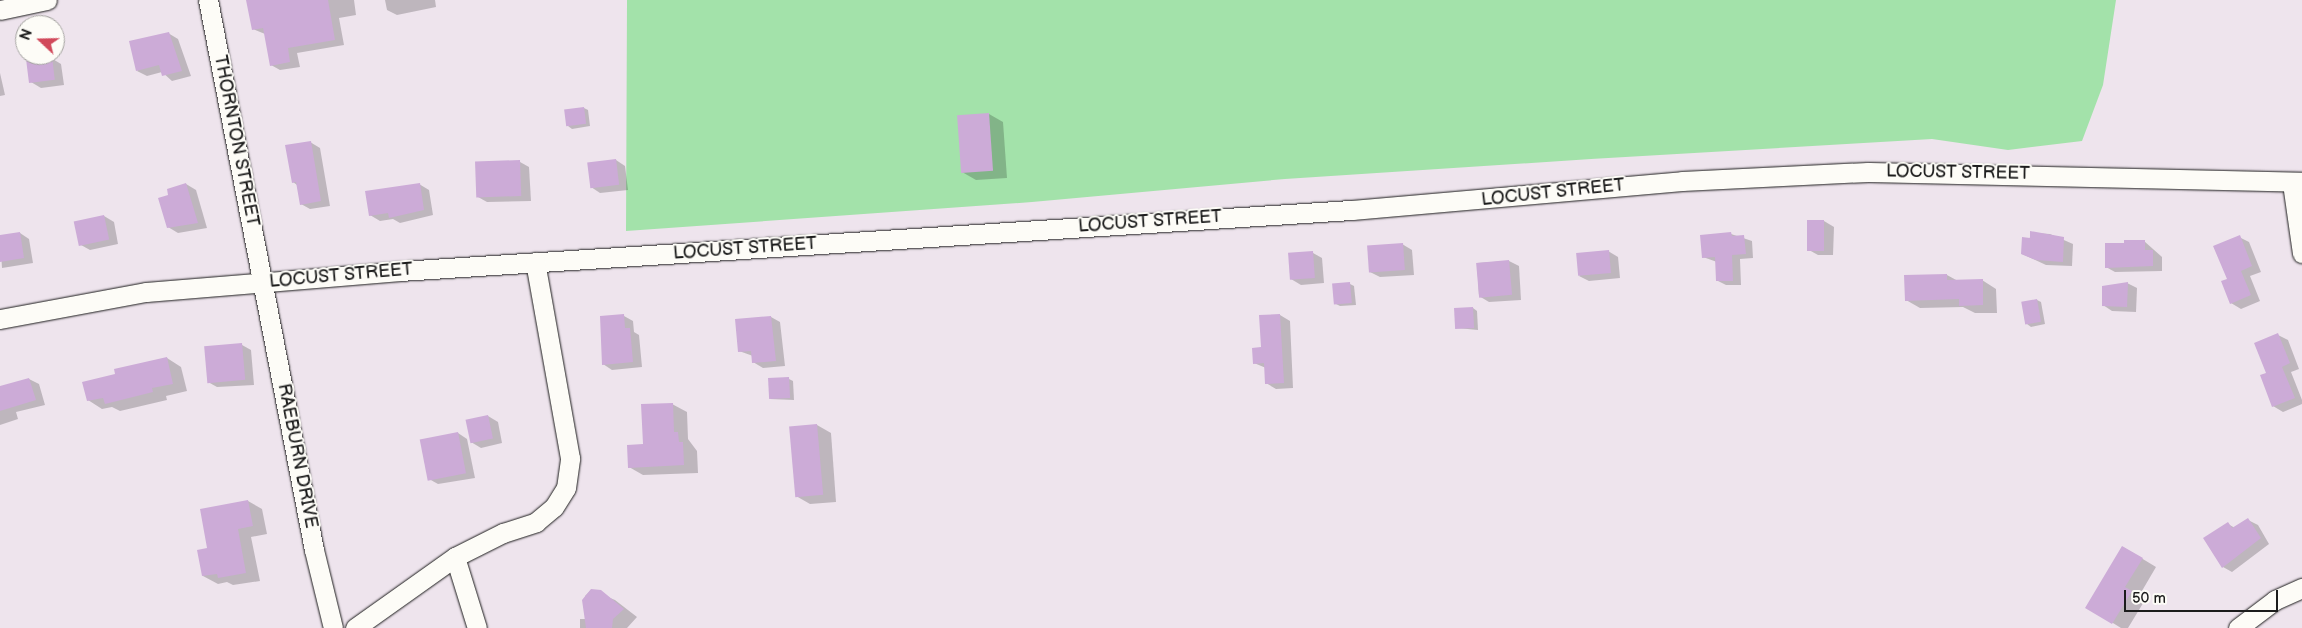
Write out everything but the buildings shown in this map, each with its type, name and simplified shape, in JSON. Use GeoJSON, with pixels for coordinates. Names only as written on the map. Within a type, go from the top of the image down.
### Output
{"type":"FeatureCollection","features":[{"type":"Feature","properties":{"kind":"street"},"geometry":{"type":"LineString","coordinates":[[0,10],[47,0]]}},
{"type":"Feature","properties":{"kind":"street","name":"THORNTON STREET"},"geometry":{"type":"LineString","coordinates":[[208,0],[264,282]]}},
{"type":"Feature","properties":{"kind":"street","name":"LOCUST STREET"},"geometry":{"type":"LineString","coordinates":[[0,319],[146,292],[264,282],[535,262],[1352,210],[1682,181],[1789,176],[1985,173],[2297,183]]}},
{"type":"Feature","properties":{"kind":"street"},"geometry":{"type":"LineString","coordinates":[[2297,183],[2302,253]]}},
{"type":"Feature","properties":{"kind":"street"},"geometry":{"type":"LineString","coordinates":[[355,628],[455,557],[503,533],[536,522],[554,507],[566,488],[570,458],[535,262]]}},
{"type":"Feature","properties":{"kind":"street","name":"RAEBURN DRIVE"},"geometry":{"type":"LineString","coordinates":[[264,282],[314,550],[333,628]]}},
{"type":"Feature","properties":{"kind":"street"},"geometry":{"type":"LineString","coordinates":[[455,557],[477,628]]}},
{"type":"Feature","properties":{"kind":"street"},"geometry":{"type":"LineString","coordinates":[[2238,628],[2275,600],[2302,588]]}},
{"type":"Feature","properties":{"kind":"green space"},"geometry":{"type":"Polygon","coordinates":[[[627,0],[2116,0],[2103,85],[2082,141],[2008,150],[1932,139],[1591,159],[1285,179],[1032,202],[626,231],[627,0]]]}}]}
